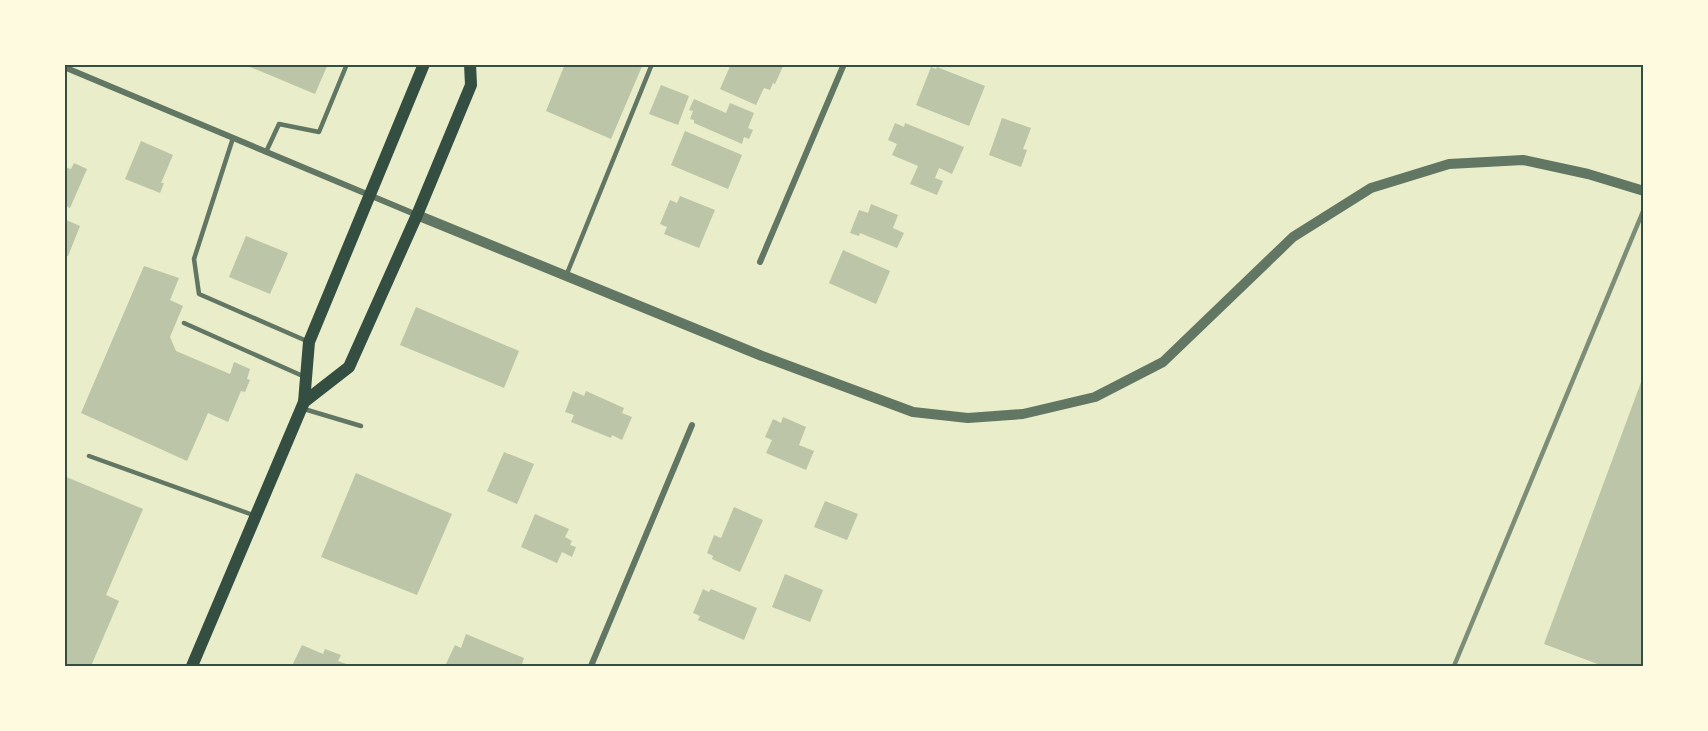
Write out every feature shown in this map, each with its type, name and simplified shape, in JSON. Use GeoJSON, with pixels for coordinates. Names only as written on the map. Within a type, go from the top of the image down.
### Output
{"type":"FeatureCollection","features":[{"type":"Feature","properties":{"kind":"main road"},"geometry":{"type":"LineString","coordinates":[[192,666],[303,405],[309,342],[424,64]]}},
{"type":"Feature","properties":{"kind":"main road"},"geometry":{"type":"LineString","coordinates":[[303,405],[349,367],[417,215],[471,85],[470,64]]}},
{"type":"Feature","properties":{"kind":"street"},"geometry":{"type":"LineString","coordinates":[[760,262],[844,64]]}},
{"type":"Feature","properties":{"kind":"street"},"geometry":{"type":"LineString","coordinates":[[64,67],[749,352],[912,412],[968,418],[1023,414],[1095,396],[1163,362],[1293,237],[1371,188],[1449,164],[1523,160],[1588,174],[1644,191]]}},
{"type":"Feature","properties":{"kind":"street"},"geometry":{"type":"LineString","coordinates":[[591,666],[692,425]]}},
{"type":"Feature","properties":{"kind":"lane"},"geometry":{"type":"LineString","coordinates":[[266,152],[279,124],[319,132],[347,64]]}},
{"type":"Feature","properties":{"kind":"lane"},"geometry":{"type":"LineString","coordinates":[[566,276],[652,64]]}},
{"type":"Feature","properties":{"kind":"lane"},"geometry":{"type":"LineString","coordinates":[[233,138],[194,259],[199,294],[309,342]]}},
{"type":"Feature","properties":{"kind":"lane"},"geometry":{"type":"LineString","coordinates":[[184,323],[306,378]]}},
{"type":"Feature","properties":{"kind":"lane"},"geometry":{"type":"LineString","coordinates":[[303,405],[361,426]]}},
{"type":"Feature","properties":{"kind":"lane"},"geometry":{"type":"LineString","coordinates":[[89,456],[256,516]]}},
{"type":"Feature","properties":{"kind":"building"},"geometry":{"type":"Polygon","coordinates":[[[243,64],[328,64],[315,94],[243,64]]]}},
{"type":"Feature","properties":{"kind":"building"},"geometry":{"type":"Polygon","coordinates":[[[565,64],[643,64],[611,139],[546,111],[565,64]]]}},
{"type":"Feature","properties":{"kind":"building"},"geometry":{"type":"Polygon","coordinates":[[[731,64],[784,64],[775,84],[773,83],[770,90],[764,88],[756,105],[720,89],[731,64]]]}},
{"type":"Feature","properties":{"kind":"building"},"geometry":{"type":"Polygon","coordinates":[[[931,67],[936,69],[937,67],[985,86],[969,126],[916,105],[931,67]]]}},
{"type":"Feature","properties":{"kind":"building"},"geometry":{"type":"Polygon","coordinates":[[[661,85],[689,96],[678,125],[649,114],[661,85]]]}},
{"type":"Feature","properties":{"kind":"building"},"geometry":{"type":"Polygon","coordinates":[[[694,99],[726,113],[730,103],[754,113],[748,128],[753,130],[749,139],[744,137],[742,144],[694,123],[694,120],[690,119],[693,111],[689,110],[694,99]]]}},
{"type":"Feature","properties":{"kind":"building"},"geometry":{"type":"Polygon","coordinates":[[[1002,118],[1031,128],[1023,149],[1027,150],[1021,167],[989,155],[1002,118]]]}},
{"type":"Feature","properties":{"kind":"building"},"geometry":{"type":"Polygon","coordinates":[[[895,123],[904,127],[905,123],[964,147],[952,174],[939,168],[935,178],[943,181],[937,195],[910,184],[918,166],[892,155],[897,144],[888,140],[895,123]]]}},
{"type":"Feature","properties":{"kind":"building"},"geometry":{"type":"Polygon","coordinates":[[[685,131],[742,155],[728,189],[671,165],[685,131]]]}},
{"type":"Feature","properties":{"kind":"building"},"geometry":{"type":"Polygon","coordinates":[[[141,141],[173,155],[161,183],[164,183],[160,193],[125,179],[141,141]]]}},
{"type":"Feature","properties":{"kind":"building"},"geometry":{"type":"Polygon","coordinates":[[[74,163],[87,169],[70,208],[64,205],[64,167],[71,169],[74,163]]]}},
{"type":"Feature","properties":{"kind":"building"},"geometry":{"type":"Polygon","coordinates":[[[680,196],[715,210],[699,248],[664,234],[667,227],[660,224],[670,200],[677,203],[680,196]]]}},
{"type":"Feature","properties":{"kind":"building"},"geometry":{"type":"Polygon","coordinates":[[[871,204],[898,215],[893,228],[904,233],[897,248],[860,233],[859,236],[850,233],[859,210],[868,213],[871,204]]]}},
{"type":"Feature","properties":{"kind":"building"},"geometry":{"type":"Polygon","coordinates":[[[64,219],[80,226],[68,256],[64,255],[64,219]]]}},
{"type":"Feature","properties":{"kind":"building"},"geometry":{"type":"Polygon","coordinates":[[[246,236],[288,253],[270,294],[229,277],[246,236]]]}},
{"type":"Feature","properties":{"kind":"building"},"geometry":{"type":"Polygon","coordinates":[[[843,250],[890,271],[876,304],[829,283],[843,250]]]}},
{"type":"Feature","properties":{"kind":"building"},"geometry":{"type":"Polygon","coordinates":[[[144,266],[179,278],[170,300],[183,306],[170,337],[176,351],[230,374],[234,362],[250,369],[247,379],[250,380],[245,392],[241,391],[228,422],[208,413],[187,461],[81,413],[144,266]]]}},
{"type":"Feature","properties":{"kind":"building"},"geometry":{"type":"Polygon","coordinates":[[[416,307],[519,351],[504,388],[400,345],[416,307]]]}},
{"type":"Feature","properties":{"kind":"building"},"geometry":{"type":"Polygon","coordinates":[[[1643,377],[1644,666],[1603,666],[1544,644],[1643,377]]]}},
{"type":"Feature","properties":{"kind":"building"},"geometry":{"type":"Polygon","coordinates":[[[573,391],[584,396],[586,391],[624,408],[622,413],[632,417],[622,440],[571,422],[574,415],[565,412],[573,391]]]}},
{"type":"Feature","properties":{"kind":"building"},"geometry":{"type":"Polygon","coordinates":[[[783,417],[806,427],[799,445],[814,451],[806,470],[766,453],[772,440],[765,437],[773,419],[781,423],[783,417]]]}},
{"type":"Feature","properties":{"kind":"building"},"geometry":{"type":"Polygon","coordinates":[[[504,452],[534,464],[517,504],[487,491],[504,452]]]}},
{"type":"Feature","properties":{"kind":"building"},"geometry":{"type":"Polygon","coordinates":[[[356,473],[452,514],[417,595],[321,557],[356,473]]]}},
{"type":"Feature","properties":{"kind":"building"},"geometry":{"type":"Polygon","coordinates":[[[64,476],[143,509],[106,595],[119,601],[91,666],[64,666],[64,476]]]}},
{"type":"Feature","properties":{"kind":"building"},"geometry":{"type":"Polygon","coordinates":[[[825,501],[858,514],[847,540],[814,527],[825,501]]]}},
{"type":"Feature","properties":{"kind":"building"},"geometry":{"type":"Polygon","coordinates":[[[734,507],[763,520],[740,572],[712,559],[713,556],[707,553],[714,535],[721,538],[734,507]]]}},
{"type":"Feature","properties":{"kind":"building"},"geometry":{"type":"Polygon","coordinates":[[[535,514],[569,529],[565,537],[572,541],[570,545],[576,547],[572,557],[562,552],[557,563],[521,547],[535,514]]]}},
{"type":"Feature","properties":{"kind":"building"},"geometry":{"type":"Polygon","coordinates":[[[785,574],[823,590],[810,622],[772,607],[785,574]]]}},
{"type":"Feature","properties":{"kind":"building"},"geometry":{"type":"Polygon","coordinates":[[[703,589],[709,592],[711,589],[757,608],[744,640],[698,620],[700,616],[693,613],[703,589]]]}},
{"type":"Feature","properties":{"kind":"building"},"geometry":{"type":"Polygon","coordinates":[[[466,634],[524,658],[522,664],[527,666],[445,666],[455,645],[461,648],[466,634]]]}},
{"type":"Feature","properties":{"kind":"building"},"geometry":{"type":"Polygon","coordinates":[[[302,645],[323,654],[325,649],[341,655],[338,661],[352,666],[292,666],[302,645]]]}},
{"type":"Feature","properties":{"kind":"railway"},"geometry":{"type":"LineString","coordinates":[[1454,666],[1644,209]]}}]}
